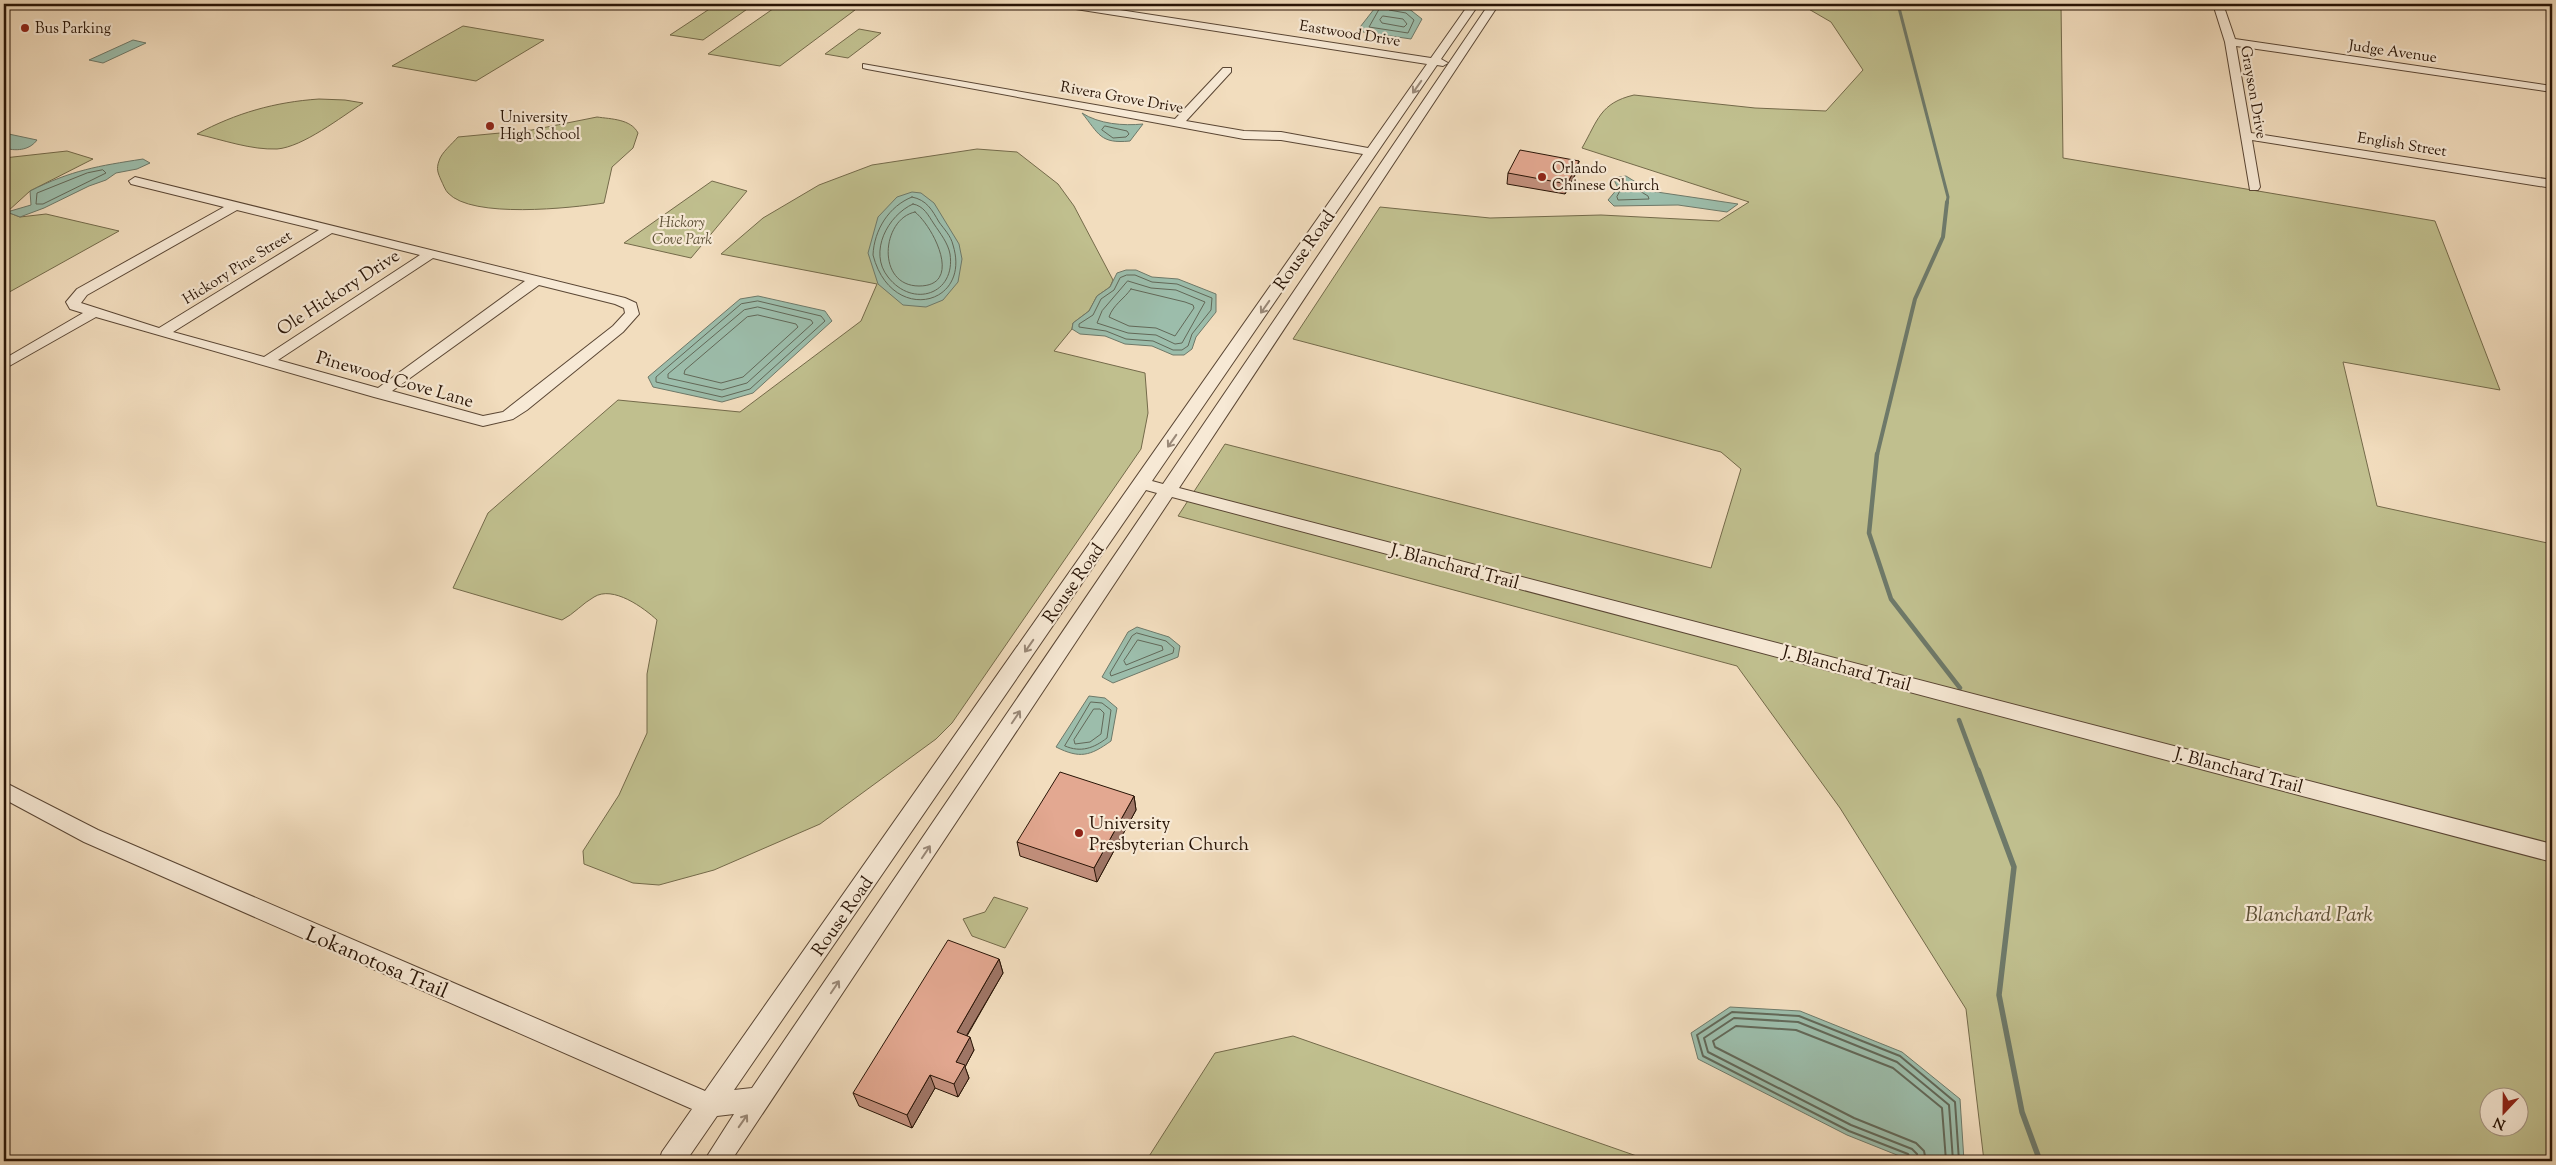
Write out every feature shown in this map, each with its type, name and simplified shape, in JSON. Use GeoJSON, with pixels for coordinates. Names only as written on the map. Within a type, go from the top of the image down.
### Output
{"type":"FeatureCollection","features":[{"type":"Feature","properties":{"kind":"street","name":"Eastwood Drive"},"geometry":{"type":"LineString","coordinates":[[1063,4],[1454,64]]}},
{"type":"Feature","properties":{"kind":"street","name":"Rouse Road"},"geometry":{"type":"LineString","coordinates":[[670,1161],[1474,4]]}},
{"type":"Feature","properties":{"kind":"street","name":"Rouse Road"},"geometry":{"type":"LineString","coordinates":[[716,1161],[1494,4]]}},
{"type":"Feature","properties":{"kind":"street","name":"Grayson Drive"},"geometry":{"type":"LineString","coordinates":[[2218,4],[2230,42],[2248,136],[2254,187]]}},
{"type":"Feature","properties":{"kind":"street","name":"Judge Avenue"},"geometry":{"type":"LineString","coordinates":[[2230,42],[2552,89]]}},
{"type":"Feature","properties":{"kind":"street","name":"Rivera Grove Drive"},"geometry":{"type":"LineString","coordinates":[[867,66],[1244,134],[1281,136],[1372,152]]}},
{"type":"Feature","properties":{"kind":"street"},"geometry":{"type":"LineString","coordinates":[[1178,122],[1227,70]]}},
{"type":"Feature","properties":{"kind":"street","name":"English Street"},"geometry":{"type":"LineString","coordinates":[[2248,136],[2552,184]]}},
{"type":"Feature","properties":{"kind":"street","name":"Pinewood Cove Lane"},"geometry":{"type":"LineString","coordinates":[[135,181],[627,303],[631,306],[632,314],[618,329],[522,407],[500,419],[475,421],[161,333],[74,306],[73,302],[82,292],[235,206]]}},
{"type":"Feature","properties":{"kind":"street","name":"Hickory Pine Street"},"geometry":{"type":"LineString","coordinates":[[161,333],[330,229]]}},
{"type":"Feature","properties":{"kind":"street","name":"Ole Hickory Drive"},"geometry":{"type":"LineString","coordinates":[[266,362],[431,254]]}},
{"type":"Feature","properties":{"kind":"street"},"geometry":{"type":"LineString","coordinates":[[379,394],[536,280]]}},
{"type":"Feature","properties":{"kind":"street"},"geometry":{"type":"LineString","coordinates":[[4,365],[93,313]]}},
{"type":"Feature","properties":{"kind":"street","name":"J. Blanchard Trail"},"geometry":{"type":"LineString","coordinates":[[1142,484],[2552,853]]}},
{"type":"Feature","properties":{"kind":"street","name":"Lokanotosa Trail"},"geometry":{"type":"LineString","coordinates":[[4,790],[116,847],[710,1106]]}},
{"type":"Feature","properties":{"kind":"street"},"geometry":{"type":"LineString","coordinates":[[710,1106],[758,1100]]}},
{"type":"Feature","properties":{"kind":"green space"},"geometry":{"type":"Polygon","coordinates":[[[717,4],[753,5],[703,40],[670,35],[717,4]]]}},
{"type":"Feature","properties":{"kind":"green space"},"geometry":{"type":"Polygon","coordinates":[[[780,4],[816,4],[855,10],[780,66],[708,54],[780,4]]]}},
{"type":"Feature","properties":{"kind":"green space","name":"Blanchard Park"},"geometry":{"type":"Polygon","coordinates":[[[1800,4],[2061,4],[2063,158],[2435,221],[2500,390],[2343,362],[2377,506],[2552,544],[2552,1161],[1984,1161],[1966,1009],[1840,808],[1737,666],[1178,516],[1225,444],[1711,568],[1741,469],[1721,452],[1293,339],[1380,207],[1490,218],[1601,215],[1719,221],[1749,202],[1582,148],[1601,114],[1614,103],[1634,95],[1755,108],[1826,111],[1863,70],[1831,22],[1800,4]]]}},
{"type":"Feature","properties":{"kind":"green space"},"geometry":{"type":"Polygon","coordinates":[[[463,26],[544,40],[476,81],[392,66],[463,26]]]}},
{"type":"Feature","properties":{"kind":"green space"},"geometry":{"type":"Polygon","coordinates":[[[859,29],[881,33],[848,58],[825,54],[859,29]]]}},
{"type":"Feature","properties":{"kind":"green space"},"geometry":{"type":"Polygon","coordinates":[[[319,99],[363,103],[310,137],[287,147],[277,149],[247,146],[197,134],[241,114],[271,106],[319,99]]]}},
{"type":"Feature","properties":{"kind":"green space"},"geometry":{"type":"Polygon","coordinates":[[[597,117],[626,122],[635,128],[638,133],[633,148],[612,167],[604,203],[523,210],[478,206],[460,201],[448,193],[439,175],[438,166],[440,158],[458,137],[532,130],[597,117]]]}},
{"type":"Feature","properties":{"kind":"green space"},"geometry":{"type":"Polygon","coordinates":[[[977,149],[1017,152],[1058,184],[1074,206],[1113,280],[1110,287],[1097,296],[1089,311],[1073,323],[1072,329],[1054,351],[1145,373],[1148,413],[1141,449],[952,723],[936,739],[820,824],[714,870],[659,885],[633,883],[584,864],[583,851],[619,795],[647,733],[647,674],[657,620],[636,604],[610,594],[594,597],[562,620],[453,588],[488,513],[618,400],[740,412],[861,321],[877,284],[721,254],[763,218],[819,185],[872,165],[977,149]]]}},
{"type":"Feature","properties":{"kind":"green space"},"geometry":{"type":"Polygon","coordinates":[[[67,151],[93,159],[30,191],[7,212],[20,217],[46,214],[119,231],[4,295],[4,158],[67,151]]]}},
{"type":"Feature","properties":{"kind":"green space","name":"Hickory Cove Park"},"geometry":{"type":"Polygon","coordinates":[[[712,181],[747,191],[691,258],[624,243],[712,181]]]}},
{"type":"Feature","properties":{"kind":"green space"},"geometry":{"type":"Polygon","coordinates":[[[994,897],[1028,908],[1005,948],[972,936],[963,919],[985,912],[994,897]]]}},
{"type":"Feature","properties":{"kind":"green space"},"geometry":{"type":"Polygon","coordinates":[[[1293,1036],[1651,1161],[1146,1161],[1215,1053],[1293,1036]]]}},
{"type":"Feature","properties":{"kind":"water"},"geometry":{"type":"Polygon","coordinates":[[[1378,4],[1408,8],[1422,19],[1411,39],[1357,31],[1378,4]]]}},
{"type":"Feature","properties":{"kind":"water"},"geometry":{"type":"Polygon","coordinates":[[[133,40],[146,43],[103,63],[89,60],[133,40]]]}},
{"type":"Feature","properties":{"kind":"water"},"geometry":{"type":"Polygon","coordinates":[[[1082,113],[1096,120],[1111,123],[1143,124],[1130,141],[1112,141],[1101,136],[1082,113]]]}},
{"type":"Feature","properties":{"kind":"water"},"geometry":{"type":"Polygon","coordinates":[[[4,133],[37,140],[26,148],[8,149],[4,148],[4,133]]]}},
{"type":"Feature","properties":{"kind":"water"},"geometry":{"type":"Polygon","coordinates":[[[143,159],[150,163],[137,169],[116,173],[106,180],[89,186],[44,208],[20,217],[7,212],[31,205],[30,191],[59,178],[72,173],[143,159]]]}},
{"type":"Feature","properties":{"kind":"water"},"geometry":{"type":"Polygon","coordinates":[[[1626,176],[1650,191],[1738,204],[1727,212],[1678,205],[1614,206],[1608,200],[1618,188],[1613,178],[1626,176]]]}},
{"type":"Feature","properties":{"kind":"water"},"geometry":{"type":"Polygon","coordinates":[[[912,192],[921,193],[934,203],[959,244],[962,259],[958,282],[943,300],[926,307],[903,305],[878,284],[868,253],[878,217],[897,197],[912,192]]]}},
{"type":"Feature","properties":{"kind":"water"},"geometry":{"type":"Polygon","coordinates":[[[1126,270],[1136,270],[1152,277],[1178,279],[1216,294],[1216,312],[1196,337],[1192,349],[1184,355],[1173,355],[1152,346],[1125,344],[1105,336],[1080,334],[1072,329],[1073,323],[1089,311],[1097,296],[1110,287],[1117,273],[1126,270]]]}},
{"type":"Feature","properties":{"kind":"water"},"geometry":{"type":"Polygon","coordinates":[[[758,296],[825,311],[832,321],[753,393],[722,402],[653,387],[648,377],[740,299],[758,296]]]}},
{"type":"Feature","properties":{"kind":"water"},"geometry":{"type":"Polygon","coordinates":[[[1137,627],[1169,637],[1180,646],[1178,657],[1113,683],[1102,677],[1128,632],[1137,627]]]}},
{"type":"Feature","properties":{"kind":"water"},"geometry":{"type":"Polygon","coordinates":[[[1089,696],[1105,698],[1117,708],[1111,741],[1091,753],[1085,754],[1072,753],[1056,747],[1089,696]]]}},
{"type":"Feature","properties":{"kind":"water"},"geometry":{"type":"Polygon","coordinates":[[[1730,1007],[1800,1011],[1902,1052],[1960,1099],[1964,1161],[1912,1161],[1847,1135],[1698,1059],[1691,1033],[1730,1007]]]}},
{"type":"Feature","properties":{"kind":"building"},"geometry":{"type":"Polygon","coordinates":[[[1520,150],[1579,161],[1567,184],[1508,173],[1520,150]]]}},
{"type":"Feature","properties":{"kind":"building","name":"University Presbyterian Church"},"geometry":{"type":"Polygon","coordinates":[[[1060,772],[1134,796],[1094,868],[1017,842],[1060,772]]]}},
{"type":"Feature","properties":{"kind":"building"},"geometry":{"type":"Polygon","coordinates":[[[948,940],[999,959],[957,1032],[970,1037],[956,1062],[965,1065],[954,1084],[930,1075],[907,1115],[853,1093],[948,940]]]}},
{"type":"Feature","properties":{"kind":"waterway"},"geometry":{"type":"LineString","coordinates":[[1898,4],[1948,197],[1947,203]]}},
{"type":"Feature","properties":{"kind":"waterway"},"geometry":{"type":"LineString","coordinates":[[1877,455],[1915,299],[1943,237],[1947,202]]}},
{"type":"Feature","properties":{"kind":"waterway"},"geometry":{"type":"LineString","coordinates":[[1877,454],[1869,533],[1891,599],[1960,688]]}},
{"type":"Feature","properties":{"kind":"waterway"},"geometry":{"type":"LineString","coordinates":[[1959,720],[1978,771]]}},
{"type":"Feature","properties":{"kind":"waterway"},"geometry":{"type":"LineString","coordinates":[[1978,770],[2014,867],[1999,995],[2022,1112],[2040,1161]]}},
{"type":"Feature","properties":{"kind":"place","name":"Bus Parking"},"geometry":{"type":"Point","coordinates":[25,28]}},
{"type":"Feature","properties":{"kind":"place","name":"University High School"},"geometry":{"type":"Point","coordinates":[490,126]}},
{"type":"Feature","properties":{"kind":"place","name":"Orlando Chinese Church"},"geometry":{"type":"Point","coordinates":[1542,177]}},
{"type":"Feature","properties":{"kind":"place","name":"University Presbyterian Church"},"geometry":{"type":"Point","coordinates":[1079,833]}}]}
